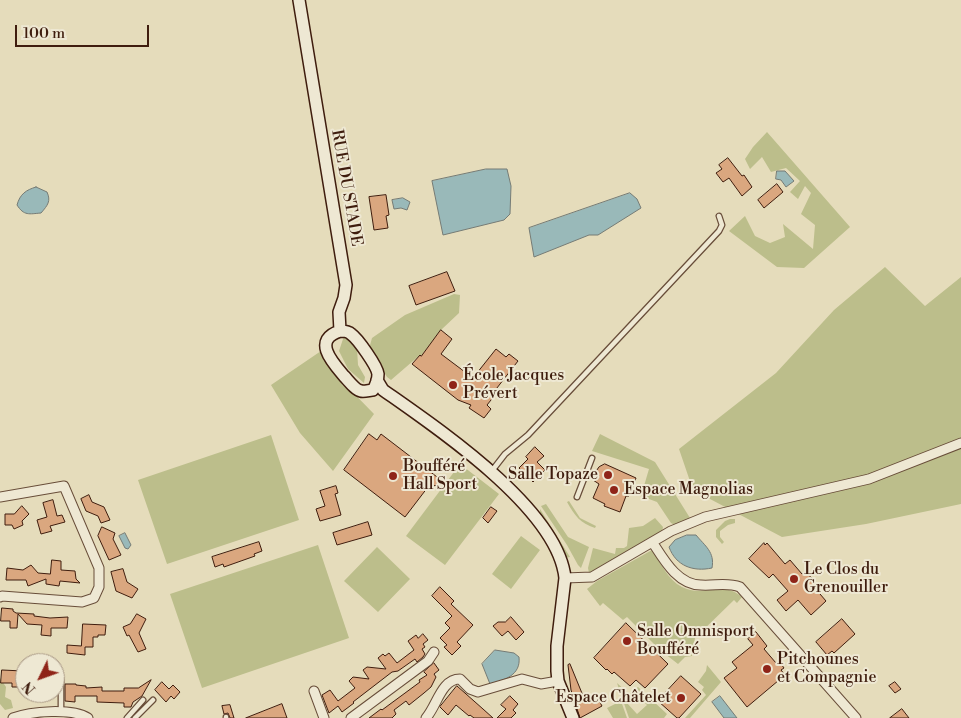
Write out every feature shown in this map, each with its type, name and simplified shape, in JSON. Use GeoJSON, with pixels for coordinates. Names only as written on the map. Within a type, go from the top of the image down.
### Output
{"type":"FeatureCollection","features":[{"type":"Feature","properties":{"kind":"street","name":"RUE DU STADE"},"geometry":{"type":"LineString","coordinates":[[299,0],[346,285],[339,312],[340,331]]}},
{"type":"Feature","properties":{"kind":"street"},"geometry":{"type":"LineString","coordinates":[[378,387],[378,373],[356,338],[350,332],[340,331],[332,333],[326,343],[326,351],[339,370],[356,388],[362,391],[378,387],[445,435],[514,492],[556,549],[564,567],[565,578],[556,646],[558,681],[572,718]]}},
{"type":"Feature","properties":{"kind":"street"},"geometry":{"type":"LineString","coordinates":[[565,578],[592,577],[671,531],[705,517],[869,480],[961,443]]}},
{"type":"Feature","properties":{"kind":"street"},"geometry":{"type":"LineString","coordinates":[[0,497],[64,486],[99,568],[99,587],[94,598],[82,602],[0,597]]}},
{"type":"Feature","properties":{"kind":"street"},"geometry":{"type":"LineString","coordinates":[[653,543],[684,581],[699,586],[730,583],[740,587],[856,718]]}},
{"type":"Feature","properties":{"kind":"street"},"geometry":{"type":"LineString","coordinates":[[351,718],[428,661],[434,652]]}},
{"type":"Feature","properties":{"kind":"street"},"geometry":{"type":"LineString","coordinates":[[426,718],[445,686],[454,679],[460,679],[470,689],[478,692],[522,679],[541,684],[558,681]]}},
{"type":"Feature","properties":{"kind":"street"},"geometry":{"type":"LineString","coordinates":[[314,692],[324,718]]}},
{"type":"Feature","properties":{"kind":"street"},"geometry":{"type":"LineString","coordinates":[[13,718],[26,713],[61,712],[83,715],[88,718]]}},
{"type":"Feature","properties":{"kind":"lane"},"geometry":{"type":"LineString","coordinates":[[490,472],[505,454],[528,435],[719,230],[722,225],[719,216]]}},
{"type":"Feature","properties":{"kind":"lane"},"geometry":{"type":"LineString","coordinates":[[577,497],[592,458]]}},
{"type":"Feature","properties":{"kind":"lane"},"geometry":{"type":"LineString","coordinates":[[127,718],[143,700]]}},
{"type":"Feature","properties":{"kind":"lane"},"geometry":{"type":"LineString","coordinates":[[135,718],[153,700]]}},
{"type":"Feature","properties":{"kind":"lane"},"geometry":{"type":"LineString","coordinates":[[61,703],[61,712]]}},
{"type":"Feature","properties":{"kind":"green space"},"geometry":{"type":"Polygon","coordinates":[[[767,132],[850,227],[804,268],[777,267],[729,231],[745,216],[755,236],[770,243],[785,237],[783,224],[813,249],[815,225],[801,214],[811,193],[805,186],[798,199],[790,192],[800,181],[786,168],[771,172],[762,157],[750,169],[745,159],[767,132]]]}},
{"type":"Feature","properties":{"kind":"green space"},"geometry":{"type":"Polygon","coordinates":[[[885,267],[925,306],[961,277],[961,504],[866,524],[782,537],[693,490],[679,449],[776,373],[834,310],[885,267]]]}},
{"type":"Feature","properties":{"kind":"green space"},"geometry":{"type":"Polygon","coordinates":[[[454,294],[460,295],[459,313],[441,330],[421,356],[391,380],[387,377],[369,349],[372,338],[405,315],[454,294]]]}},
{"type":"Feature","properties":{"kind":"green space"},"geometry":{"type":"Polygon","coordinates":[[[344,336],[352,338],[357,348],[358,365],[365,377],[364,383],[348,369],[339,351],[344,336]]]}},
{"type":"Feature","properties":{"kind":"green space"},"geometry":{"type":"Polygon","coordinates":[[[321,351],[333,372],[374,414],[333,471],[300,433],[271,385],[321,351]]]}},
{"type":"Feature","properties":{"kind":"green space"},"geometry":{"type":"Polygon","coordinates":[[[600,434],[655,462],[690,518],[675,525],[671,523],[657,502],[641,496],[649,469],[592,451],[600,434]]]}},
{"type":"Feature","properties":{"kind":"green space"},"geometry":{"type":"Polygon","coordinates":[[[271,435],[299,520],[167,564],[138,480],[271,435]]]}},
{"type":"Feature","properties":{"kind":"green space"},"geometry":{"type":"Polygon","coordinates":[[[460,464],[499,494],[445,565],[406,536],[460,464]]]}},
{"type":"Feature","properties":{"kind":"green space"},"geometry":{"type":"Polygon","coordinates":[[[569,501],[580,518],[596,526],[595,528],[585,524],[578,518],[567,502],[569,501]]]}},
{"type":"Feature","properties":{"kind":"green space"},"geometry":{"type":"Polygon","coordinates":[[[546,504],[568,537],[589,547],[581,568],[541,506],[546,504]]]}},
{"type":"Feature","properties":{"kind":"green space"},"geometry":{"type":"Polygon","coordinates":[[[540,509],[570,557],[565,558],[540,515],[540,509]]]}},
{"type":"Feature","properties":{"kind":"green space"},"geometry":{"type":"Polygon","coordinates":[[[655,518],[663,527],[662,532],[594,573],[589,573],[588,568],[593,548],[615,554],[616,548],[627,546],[629,528],[643,526],[655,518]]]}},
{"type":"Feature","properties":{"kind":"green space"},"geometry":{"type":"Polygon","coordinates":[[[735,519],[735,523],[728,525],[720,531],[720,537],[724,542],[722,544],[716,537],[716,530],[725,521],[735,519]]]}},
{"type":"Feature","properties":{"kind":"green space"},"geometry":{"type":"Polygon","coordinates":[[[521,536],[540,550],[511,589],[492,574],[521,536]]]}},
{"type":"Feature","properties":{"kind":"green space"},"geometry":{"type":"Polygon","coordinates":[[[318,545],[349,638],[202,688],[170,594],[318,545]]]}},
{"type":"Feature","properties":{"kind":"green space"},"geometry":{"type":"Polygon","coordinates":[[[377,547],[410,579],[378,612],[344,581],[377,547]]]}},
{"type":"Feature","properties":{"kind":"green space"},"geometry":{"type":"Polygon","coordinates":[[[652,550],[669,576],[682,587],[698,591],[728,590],[742,597],[737,603],[734,600],[695,638],[692,656],[685,657],[678,664],[660,650],[627,617],[623,620],[603,603],[600,606],[587,589],[597,581],[652,550]]]}},
{"type":"Feature","properties":{"kind":"green space"},"geometry":{"type":"Polygon","coordinates":[[[707,665],[721,682],[690,718],[685,718],[706,695],[702,690],[704,687],[698,682],[706,671],[707,665]]]}},
{"type":"Feature","properties":{"kind":"green space"},"geometry":{"type":"Polygon","coordinates":[[[0,678],[6,687],[5,697],[11,700],[13,708],[5,710],[0,704],[0,678]]]}},
{"type":"Feature","properties":{"kind":"green space"},"geometry":{"type":"Polygon","coordinates":[[[617,683],[629,694],[638,687],[667,714],[664,718],[629,718],[617,683]],[[636,694],[627,703],[637,714],[647,705],[636,694]]]}},
{"type":"Feature","properties":{"kind":"green space"},"geometry":{"type":"Polygon","coordinates":[[[621,701],[627,718],[613,718],[607,708],[621,701]]]}},
{"type":"Feature","properties":{"kind":"water"},"geometry":{"type":"Polygon","coordinates":[[[486,169],[507,169],[511,186],[510,214],[504,220],[443,235],[432,181],[486,169]]]}},
{"type":"Feature","properties":{"kind":"water"},"geometry":{"type":"Polygon","coordinates":[[[777,171],[785,171],[794,181],[786,187],[781,180],[776,179],[777,171]]]}},
{"type":"Feature","properties":{"kind":"water"},"geometry":{"type":"Polygon","coordinates":[[[36,187],[47,192],[48,203],[41,213],[25,213],[17,205],[18,201],[24,193],[36,187]]]}},
{"type":"Feature","properties":{"kind":"water"},"geometry":{"type":"Polygon","coordinates":[[[630,193],[637,199],[641,208],[598,235],[589,235],[534,257],[529,228],[630,193]]]}},
{"type":"Feature","properties":{"kind":"water"},"geometry":{"type":"Polygon","coordinates":[[[403,198],[410,202],[407,210],[401,208],[394,209],[392,200],[403,198]]]}},
{"type":"Feature","properties":{"kind":"water"},"geometry":{"type":"Polygon","coordinates":[[[125,533],[131,545],[128,549],[125,548],[119,536],[125,533]]]}},
{"type":"Feature","properties":{"kind":"water"},"geometry":{"type":"Polygon","coordinates":[[[687,535],[696,535],[706,546],[711,553],[712,568],[698,569],[686,566],[672,554],[669,547],[675,540],[687,535]]]}},
{"type":"Feature","properties":{"kind":"water"},"geometry":{"type":"Polygon","coordinates":[[[495,650],[514,653],[519,657],[519,663],[511,676],[490,684],[482,664],[495,650]]]}},
{"type":"Feature","properties":{"kind":"water"},"geometry":{"type":"Polygon","coordinates":[[[720,696],[737,718],[724,718],[712,702],[720,696]]]}},
{"type":"Feature","properties":{"kind":"building"},"geometry":{"type":"Polygon","coordinates":[[[728,158],[752,187],[742,196],[729,178],[723,182],[716,173],[722,169],[719,165],[728,158]]]}},
{"type":"Feature","properties":{"kind":"building"},"geometry":{"type":"Polygon","coordinates":[[[777,184],[783,192],[764,208],[758,200],[777,184]]]}},
{"type":"Feature","properties":{"kind":"building"},"geometry":{"type":"Polygon","coordinates":[[[386,195],[389,215],[386,216],[388,228],[374,230],[369,197],[386,195]]]}},
{"type":"Feature","properties":{"kind":"building"},"geometry":{"type":"Polygon","coordinates":[[[447,272],[455,291],[416,305],[409,286],[447,272]]]}},
{"type":"Feature","properties":{"kind":"building"},"geometry":{"type":"Polygon","coordinates":[[[441,330],[452,339],[441,354],[473,378],[496,349],[506,357],[509,354],[518,361],[493,393],[495,395],[487,405],[491,409],[484,418],[469,408],[471,405],[458,400],[412,364],[421,356],[441,330]]]}},
{"type":"Feature","properties":{"kind":"building","name":"Boufféré Hall Sport"},"geometry":{"type":"Polygon","coordinates":[[[369,434],[377,440],[381,434],[441,480],[435,486],[431,483],[405,517],[344,470],[369,434]]]}},
{"type":"Feature","properties":{"kind":"building"},"geometry":{"type":"Polygon","coordinates":[[[535,447],[544,456],[537,462],[545,470],[533,482],[519,468],[528,459],[526,457],[535,447]]]}},
{"type":"Feature","properties":{"kind":"building","name":"Espace Magnolias"},"geometry":{"type":"Polygon","coordinates":[[[605,464],[636,478],[620,512],[604,506],[605,504],[593,498],[599,484],[593,480],[594,474],[599,467],[605,464]]]}},
{"type":"Feature","properties":{"kind":"building"},"geometry":{"type":"Polygon","coordinates":[[[336,486],[338,493],[335,494],[341,515],[320,521],[316,509],[325,506],[320,491],[336,486]]]}},
{"type":"Feature","properties":{"kind":"building"},"geometry":{"type":"Polygon","coordinates":[[[89,495],[92,502],[104,507],[110,520],[101,523],[98,516],[86,511],[81,499],[89,495]]]}},
{"type":"Feature","properties":{"kind":"building"},"geometry":{"type":"Polygon","coordinates":[[[53,500],[57,516],[62,515],[65,522],[50,526],[52,531],[41,534],[37,520],[47,517],[43,503],[53,500]]]}},
{"type":"Feature","properties":{"kind":"building"},"geometry":{"type":"Polygon","coordinates":[[[22,506],[29,514],[22,521],[23,525],[14,529],[12,525],[5,525],[5,514],[14,514],[22,506]]]}},
{"type":"Feature","properties":{"kind":"building"},"geometry":{"type":"Polygon","coordinates":[[[491,507],[497,511],[488,523],[483,518],[491,507]]]}},
{"type":"Feature","properties":{"kind":"building"},"geometry":{"type":"Polygon","coordinates":[[[368,522],[372,535],[337,545],[333,533],[368,522]]]}},
{"type":"Feature","properties":{"kind":"building"},"geometry":{"type":"Polygon","coordinates":[[[102,527],[115,533],[113,539],[121,555],[109,560],[98,536],[102,527]]]}},
{"type":"Feature","properties":{"kind":"building"},"geometry":{"type":"Polygon","coordinates":[[[259,542],[262,551],[254,554],[255,556],[224,567],[223,564],[215,567],[212,557],[259,542]]]}},
{"type":"Feature","properties":{"kind":"building","name":"Le Clos du Grenouiller"},"geometry":{"type":"Polygon","coordinates":[[[764,543],[765,545],[767,543],[785,564],[790,560],[802,574],[806,572],[816,583],[814,587],[826,601],[811,615],[798,600],[786,611],[777,600],[788,591],[773,574],[769,578],[749,559],[764,543]]]}},
{"type":"Feature","properties":{"kind":"building"},"geometry":{"type":"Polygon","coordinates":[[[52,560],[61,561],[61,570],[75,571],[76,579],[80,583],[60,581],[59,586],[46,584],[46,579],[28,586],[26,580],[6,580],[7,568],[23,570],[31,565],[38,573],[50,574],[52,560]]]}},
{"type":"Feature","properties":{"kind":"building"},"geometry":{"type":"Polygon","coordinates":[[[123,569],[127,582],[138,589],[132,598],[116,591],[111,572],[123,569]]]}},
{"type":"Feature","properties":{"kind":"building"},"geometry":{"type":"Polygon","coordinates":[[[440,587],[454,601],[451,604],[473,625],[457,642],[461,646],[452,655],[444,647],[447,645],[440,638],[450,628],[445,623],[452,616],[432,596],[440,587]]]}},
{"type":"Feature","properties":{"kind":"building"},"geometry":{"type":"Polygon","coordinates":[[[2,608],[13,609],[16,613],[34,614],[34,616],[50,618],[68,617],[67,628],[51,628],[51,636],[41,635],[42,625],[27,624],[18,614],[17,628],[10,628],[10,621],[1,621],[2,608]]]}},
{"type":"Feature","properties":{"kind":"building"},"geometry":{"type":"Polygon","coordinates":[[[137,614],[146,619],[139,633],[146,649],[138,652],[123,627],[130,624],[137,614]]]}},
{"type":"Feature","properties":{"kind":"building"},"geometry":{"type":"Polygon","coordinates":[[[511,617],[524,632],[516,640],[508,631],[502,636],[493,626],[498,622],[505,622],[511,617]]]}},
{"type":"Feature","properties":{"kind":"building"},"geometry":{"type":"Polygon","coordinates":[[[842,619],[855,634],[834,653],[832,651],[827,655],[816,642],[842,619]]]}},
{"type":"Feature","properties":{"kind":"building","name":"Salle Omnisport Boufféré"},"geometry":{"type":"Polygon","coordinates":[[[626,623],[668,664],[645,688],[636,680],[630,686],[614,672],[612,674],[606,670],[594,658],[626,623]]]}},
{"type":"Feature","properties":{"kind":"building"},"geometry":{"type":"Polygon","coordinates":[[[83,624],[106,625],[105,635],[93,637],[93,647],[85,647],[85,655],[67,653],[67,645],[81,646],[83,624]]]}},
{"type":"Feature","properties":{"kind":"building","name":"Pitchounes et Compagnie"},"geometry":{"type":"Polygon","coordinates":[[[756,632],[767,646],[764,649],[776,663],[779,661],[784,668],[781,670],[785,675],[747,707],[724,678],[737,668],[732,662],[753,645],[748,639],[756,632]]]}},
{"type":"Feature","properties":{"kind":"building"},"geometry":{"type":"Polygon","coordinates":[[[423,634],[428,640],[423,644],[425,647],[422,649],[425,654],[423,657],[417,662],[415,659],[398,671],[392,672],[342,712],[338,706],[329,713],[322,695],[330,690],[338,701],[355,688],[349,681],[353,677],[369,679],[363,670],[367,667],[386,669],[378,658],[383,654],[385,656],[389,653],[397,663],[414,650],[408,641],[416,635],[418,638],[423,634]]]}},
{"type":"Feature","properties":{"kind":"building"},"geometry":{"type":"Polygon","coordinates":[[[434,663],[439,670],[434,674],[436,677],[431,687],[424,693],[409,705],[406,701],[394,710],[396,714],[392,718],[369,718],[420,682],[419,680],[427,675],[424,672],[434,663]]]}},
{"type":"Feature","properties":{"kind":"building"},"geometry":{"type":"Polygon","coordinates":[[[570,664],[586,703],[597,697],[602,706],[580,718],[571,690],[568,665],[570,664]]]}},
{"type":"Feature","properties":{"kind":"building"},"geometry":{"type":"Polygon","coordinates":[[[2,670],[15,671],[15,687],[12,687],[12,683],[1,683],[2,670]]]}},
{"type":"Feature","properties":{"kind":"building","name":"Espace Châtelet"},"geometry":{"type":"Polygon","coordinates":[[[681,676],[701,694],[677,718],[658,701],[681,676]]]}},
{"type":"Feature","properties":{"kind":"building"},"geometry":{"type":"Polygon","coordinates":[[[151,680],[142,696],[133,702],[131,707],[124,707],[124,703],[97,702],[97,696],[75,696],[75,702],[65,701],[65,684],[76,684],[86,686],[86,688],[102,687],[102,691],[124,691],[124,688],[138,688],[151,680]]]}},
{"type":"Feature","properties":{"kind":"building"},"geometry":{"type":"Polygon","coordinates":[[[162,682],[169,689],[173,685],[180,692],[174,699],[171,696],[166,702],[155,690],[162,682]]]}},
{"type":"Feature","properties":{"kind":"building"},"geometry":{"type":"Polygon","coordinates":[[[895,682],[901,689],[895,693],[889,686],[895,682]]]}},
{"type":"Feature","properties":{"kind":"building"},"geometry":{"type":"Polygon","coordinates":[[[457,686],[493,718],[474,718],[456,705],[448,715],[440,707],[457,686]]]}},
{"type":"Feature","properties":{"kind":"building"},"geometry":{"type":"Polygon","coordinates":[[[510,696],[518,704],[513,710],[516,713],[511,718],[497,718],[506,709],[501,705],[510,696]]]}},
{"type":"Feature","properties":{"kind":"building"},"geometry":{"type":"Polygon","coordinates":[[[282,704],[287,718],[246,718],[282,704]]]}},
{"type":"Feature","properties":{"kind":"building"},"geometry":{"type":"Polygon","coordinates":[[[230,705],[234,718],[230,718],[228,713],[224,714],[222,706],[230,705]]]}},
{"type":"Feature","properties":{"kind":"building"},"geometry":{"type":"Polygon","coordinates":[[[902,709],[909,718],[890,718],[902,709]]]}},
{"type":"Feature","properties":{"kind":"place","name":"École Jacques Prévert"},"geometry":{"type":"Point","coordinates":[453,385]}},
{"type":"Feature","properties":{"kind":"place","name":"Salle Topaze"},"geometry":{"type":"Point","coordinates":[608,475]}},
{"type":"Feature","properties":{"kind":"place","name":"Boufféré Hall Sport"},"geometry":{"type":"Point","coordinates":[393,476]}},
{"type":"Feature","properties":{"kind":"place","name":"Espace Magnolias"},"geometry":{"type":"Point","coordinates":[614,490]}},
{"type":"Feature","properties":{"kind":"place","name":"Le Clos du Grenouiller"},"geometry":{"type":"Point","coordinates":[794,579]}},
{"type":"Feature","properties":{"kind":"place","name":"Salle Omnisport Boufféré"},"geometry":{"type":"Point","coordinates":[627,641]}},
{"type":"Feature","properties":{"kind":"place","name":"Pitchounes et Compagnie"},"geometry":{"type":"Point","coordinates":[767,669]}},
{"type":"Feature","properties":{"kind":"place","name":"Espace Châtelet"},"geometry":{"type":"Point","coordinates":[681,698]}}]}
